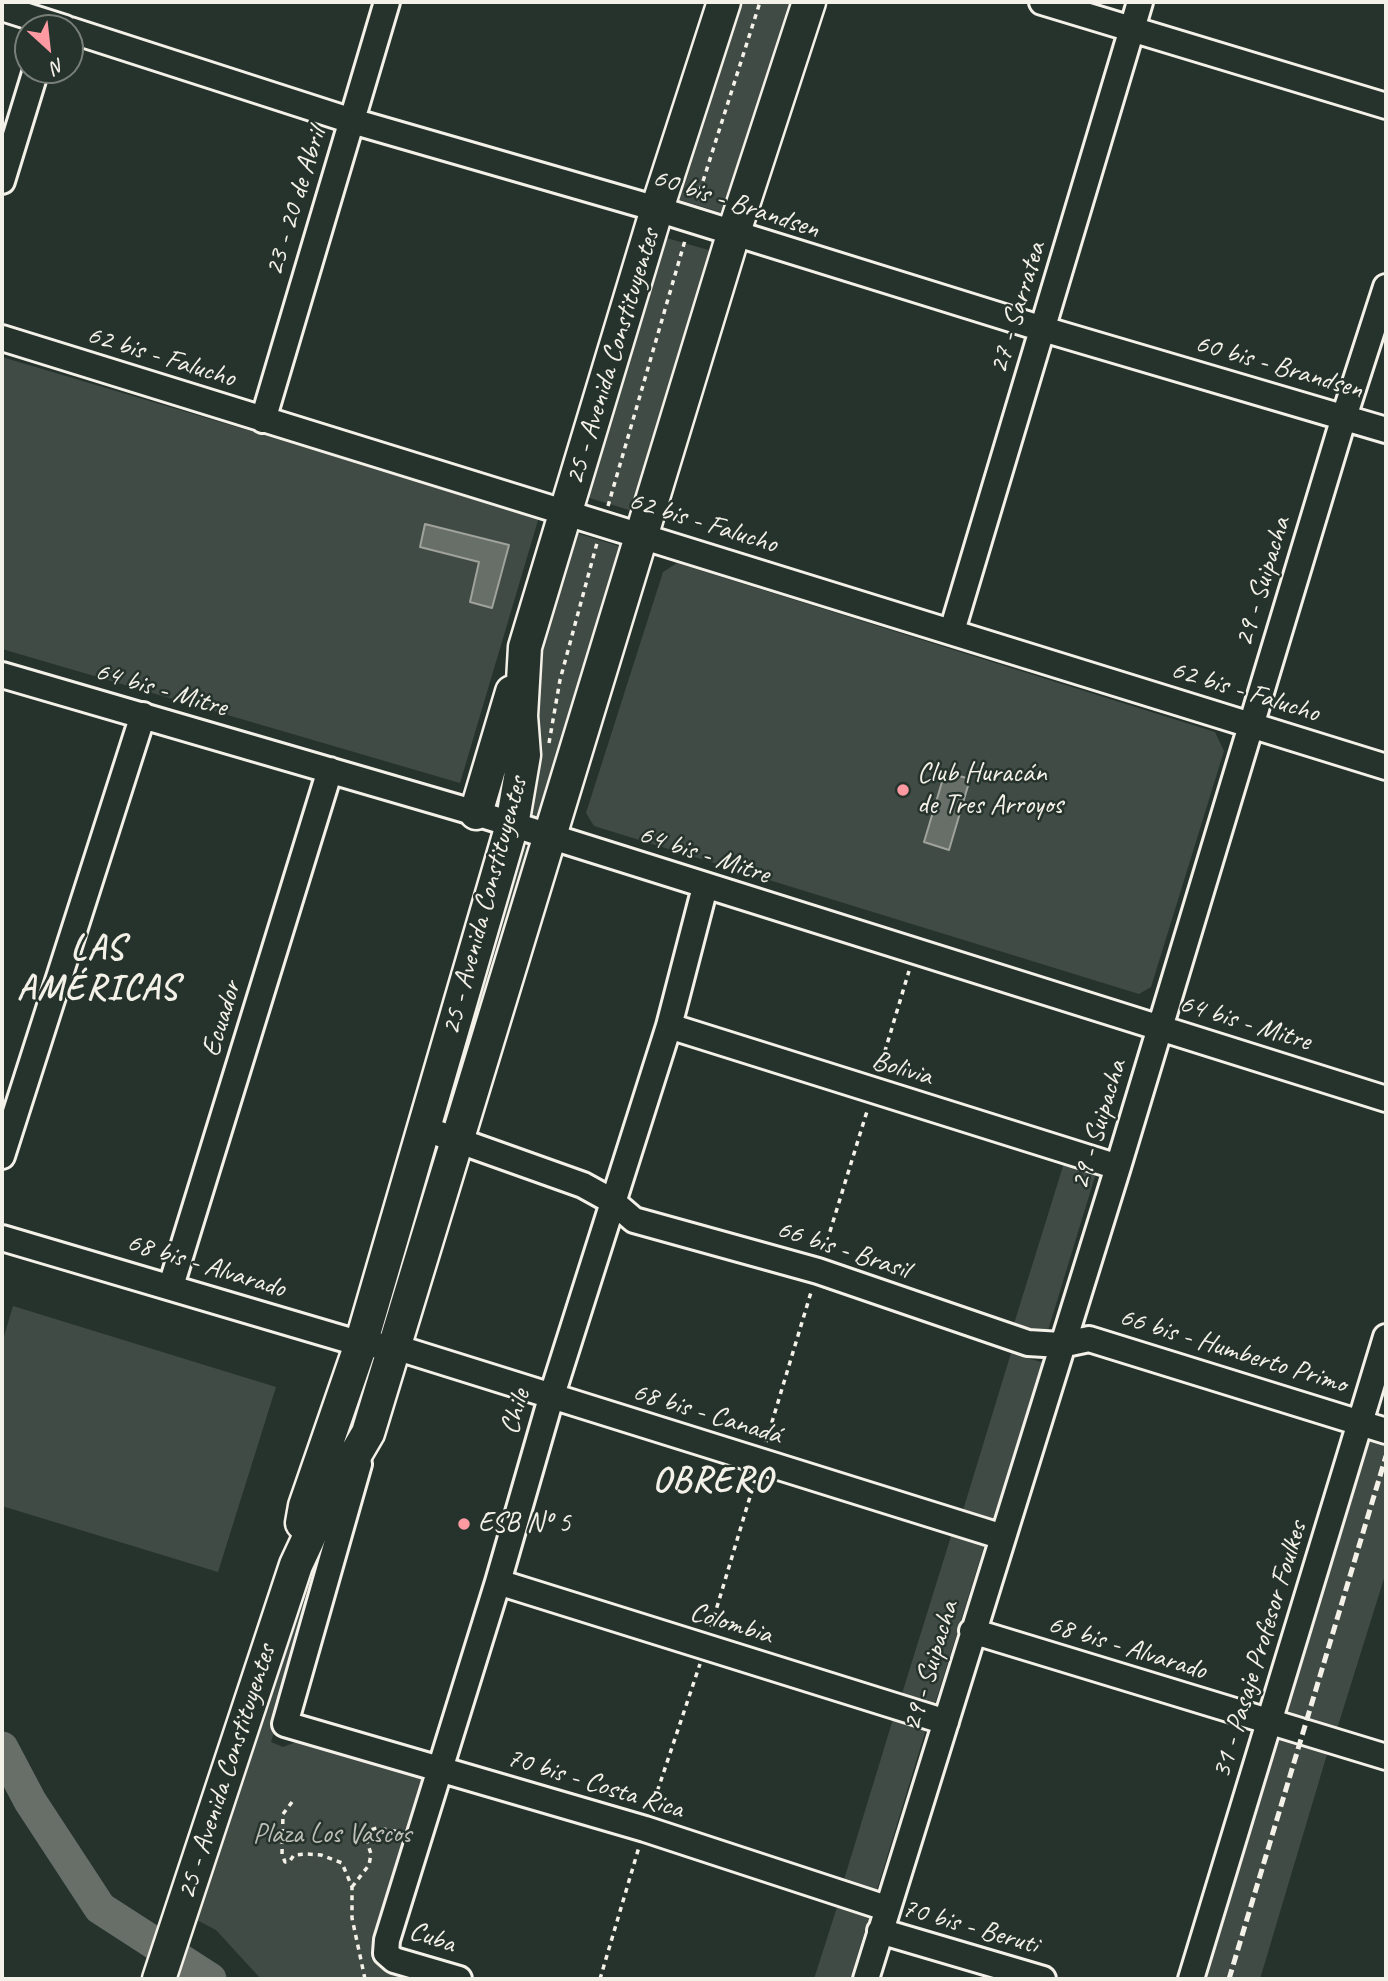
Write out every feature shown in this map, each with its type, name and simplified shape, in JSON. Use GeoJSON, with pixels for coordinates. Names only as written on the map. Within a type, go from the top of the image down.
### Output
{"type":"FeatureCollection","features":[{"type":"Feature","properties":{"kind":"main road","name":"25 - Avenida Constituyentes"},"geometry":{"type":"LineString","coordinates":[[296,1566],[305,1506],[362,1344],[512,825],[524,755],[521,716],[525,647],[657,209],[724,2]]}},
{"type":"Feature","properties":{"kind":"main road","name":"25 - Avenida Constituyentes"},"geometry":{"type":"LineString","coordinates":[[159,1979],[296,1566],[317,1520],[368,1433],[733,235],[808,2]]}},
{"type":"Feature","properties":{"kind":"main road"},"geometry":{"type":"LineString","coordinates":[[476,813],[525,647]]}},
{"type":"Feature","properties":{"kind":"street","name":"23 - 20 de Abril"},"geometry":{"type":"LineString","coordinates":[[263,420],[387,2]]}},
{"type":"Feature","properties":{"kind":"street"},"geometry":{"type":"LineString","coordinates":[[1042,2],[1386,106]]}},
{"type":"Feature","properties":{"kind":"street","name":"27 - Sarratea"},"geometry":{"type":"LineString","coordinates":[[952,631],[1140,2]]}},
{"type":"Feature","properties":{"kind":"street","name":"60 bis - Brandsen"},"geometry":{"type":"LineString","coordinates":[[2,8],[26,14]]}},
{"type":"Feature","properties":{"kind":"street","name":"60 bis - Brandsen"},"geometry":{"type":"LineString","coordinates":[[84,31],[352,121],[657,209],[733,235],[1043,329],[1386,430]]}},
{"type":"Feature","properties":{"kind":"street"},"geometry":{"type":"LineString","coordinates":[[2,181],[32,84]]}},
{"type":"Feature","properties":{"kind":"street","name":"29 - Suipacha"},"geometry":{"type":"LineString","coordinates":[[866,1979],[1118,1167],[1344,417],[1386,287]]}},
{"type":"Feature","properties":{"kind":"street","name":"62 bis - Falucho"},"geometry":{"type":"LineString","coordinates":[[2,338],[1386,767]]}},
{"type":"Feature","properties":{"kind":"street","name":"64 bis - Mitre"},"geometry":{"type":"LineString","coordinates":[[2,675],[476,813],[1386,1099]]}},
{"type":"Feature","properties":{"kind":"street"},"geometry":{"type":"LineString","coordinates":[[2,1156],[142,715]]}},
{"type":"Feature","properties":{"kind":"street","name":"Ecuador"},"geometry":{"type":"LineString","coordinates":[[171,1286],[330,770]]}},
{"type":"Feature","properties":{"kind":"street","name":"Chile"},"geometry":{"type":"LineString","coordinates":[[386,1953],[551,1398],[669,1026],[705,887]]}},
{"type":"Feature","properties":{"kind":"street","name":"Bolivia"},"geometry":{"type":"LineString","coordinates":[[669,1026],[1118,1167]]}},
{"type":"Feature","properties":{"kind":"street"},"geometry":{"type":"LineString","coordinates":[[423,1128],[583,1185],[612,1201]]}},
{"type":"Feature","properties":{"kind":"street","name":"66 bis - Brasil"},"geometry":{"type":"LineString","coordinates":[[612,1201],[634,1220],[818,1271],[1028,1343],[1061,1345]]}},
{"type":"Feature","properties":{"kind":"street","name":"68 bis - Alvarado"},"geometry":{"type":"LineString","coordinates":[[2,1238],[362,1344],[395,1347]]}},
{"type":"Feature","properties":{"kind":"street","name":"31 - Pasaje Profesor Foulkes"},"geometry":{"type":"LineString","coordinates":[[1191,1979],[1386,1337]]}},
{"type":"Feature","properties":{"kind":"street","name":"66 bis - Humberto Primo"},"geometry":{"type":"LineString","coordinates":[[1061,1345],[1089,1339],[1360,1420],[1386,1431]]}},
{"type":"Feature","properties":{"kind":"street","name":"68 bis - Canadá"},"geometry":{"type":"LineString","coordinates":[[395,1347],[551,1398],[1003,1537]]}},
{"type":"Feature","properties":{"kind":"street","name":"25 - Avenida Constituyentes"},"geometry":{"type":"LineString","coordinates":[[285,1724],[368,1433]]}},
{"type":"Feature","properties":{"kind":"street","name":"Colombia"},"geometry":{"type":"LineString","coordinates":[[498,1582],[946,1722]]}},
{"type":"Feature","properties":{"kind":"street","name":"68 bis - Alvarado"},"geometry":{"type":"LineString","coordinates":[[972,1631],[1386,1757]]}},
{"type":"Feature","properties":{"kind":"street","name":"70 bis - Costa Rica"},"geometry":{"type":"LineString","coordinates":[[285,1724],[645,1829],[883,1920]]}},
{"type":"Feature","properties":{"kind":"street","name":"70 bis - Beruti"},"geometry":{"type":"LineString","coordinates":[[883,1920],[1043,1979]]}},
{"type":"Feature","properties":{"kind":"street","name":"Cuba"},"geometry":{"type":"LineString","coordinates":[[386,1953],[394,1960],[459,1979]]}},
{"type":"Feature","properties":{"kind":"path"},"geometry":{"type":"LineString","coordinates":[[547,755],[560,680],[602,523],[691,221],[760,2]]}},
{"type":"Feature","properties":{"kind":"path"},"geometry":{"type":"LineString","coordinates":[[292,1802],[283,1814],[282,1854],[285,1862],[289,1863],[294,1854],[334,1859],[342,1863],[352,1887],[352,1918],[365,1979]]}},
{"type":"Feature","properties":{"kind":"path"},"geometry":{"type":"LineString","coordinates":[[352,1887],[369,1865],[372,1854],[364,1832],[377,1828],[395,1830],[418,1840]]}},
{"type":"Feature","properties":{"kind":"green space"},"geometry":{"type":"Polygon","coordinates":[[[735,2],[796,2],[726,214],[671,197],[735,2]]]}},
{"type":"Feature","properties":{"kind":"green space"},"geometry":{"type":"Polygon","coordinates":[[[663,237],[719,253],[639,513],[583,496],[663,237]]]}},
{"type":"Feature","properties":{"kind":"green space"},"geometry":{"type":"Polygon","coordinates":[[[2,357],[539,517],[460,783],[2,649],[2,357]]]}},
{"type":"Feature","properties":{"kind":"green space"},"geometry":{"type":"Polygon","coordinates":[[[573,532],[628,549],[538,821],[528,818],[533,677],[573,532]]]}},
{"type":"Feature","properties":{"kind":"green space","name":"Club Huracán de Tres Arroyos"},"geometry":{"type":"Polygon","coordinates":[[[677,563],[1215,732],[1224,751],[1151,987],[1139,994],[594,826],[586,813],[663,572],[677,563]]]}},
{"type":"Feature","properties":{"kind":"green space"},"geometry":{"type":"Polygon","coordinates":[[[524,846],[536,850],[451,1125],[439,1122],[524,846]]]}},
{"type":"Feature","properties":{"kind":"green space"},"geometry":{"type":"Polygon","coordinates":[[[432,1146],[445,1149],[388,1332],[376,1328],[432,1146]]]}},
{"type":"Feature","properties":{"kind":"green space"},"geometry":{"type":"Polygon","coordinates":[[[1064,1163],[1096,1173],[1046,1337],[1013,1327],[1064,1163]]]}},
{"type":"Feature","properties":{"kind":"green space"},"geometry":{"type":"Polygon","coordinates":[[[13,1306],[276,1387],[218,1572],[2,1506],[2,1343],[13,1306]]]}},
{"type":"Feature","properties":{"kind":"green space"},"geometry":{"type":"Polygon","coordinates":[[[1011,1353],[1044,1363],[994,1527],[961,1517],[1011,1353]]]}},
{"type":"Feature","properties":{"kind":"green space"},"geometry":{"type":"Polygon","coordinates":[[[1368,1439],[1386,1445],[1386,1572],[1337,1729],[1282,1712],[1368,1439]]]}},
{"type":"Feature","properties":{"kind":"green space","name":"Plaza Los Vascos"},"geometry":{"type":"Polygon","coordinates":[[[347,1489],[271,1742],[283,1747],[307,1738],[420,1775],[425,1781],[371,1959],[434,1979],[261,1979],[216,1930],[195,1919],[320,1537],[347,1489]]]}},
{"type":"Feature","properties":{"kind":"green space"},"geometry":{"type":"Polygon","coordinates":[[[952,1533],[985,1543],[934,1707],[901,1697],[952,1533]]]}},
{"type":"Feature","properties":{"kind":"green space"},"geometry":{"type":"Polygon","coordinates":[[[893,1719],[926,1729],[876,1893],[843,1883],[893,1719]]]}},
{"type":"Feature","properties":{"kind":"green space"},"geometry":{"type":"Polygon","coordinates":[[[1273,1735],[1328,1751],[1260,1979],[1200,1979],[1273,1735]]]}},
{"type":"Feature","properties":{"kind":"green space"},"geometry":{"type":"Polygon","coordinates":[[[838,1904],[870,1914],[850,1979],[814,1979],[838,1904]]]}},
{"type":"Feature","properties":{"kind":"shaded area"},"geometry":{"type":"Polygon","coordinates":[[[425,524],[509,545],[492,608],[470,602],[479,562],[420,547],[425,524]]]}},
{"type":"Feature","properties":{"kind":"shaded area"},"geometry":{"type":"Polygon","coordinates":[[[945,772],[970,779],[949,850],[924,842],[945,772]]]}},
{"type":"Feature","properties":{"kind":"waterway"},"geometry":{"type":"LineString","coordinates":[[2,1748],[30,1801],[100,1908],[210,1979]]}},
{"type":"Feature","properties":{"kind":"railway"},"geometry":{"type":"LineString","coordinates":[[1229,1979],[1386,1456]]}},
{"type":"Feature","properties":{"kind":"place","name":"Club Huracán de Tres Arroyos"},"geometry":{"type":"Point","coordinates":[903,790]}},
{"type":"Feature","properties":{"kind":"place","name":"ESB Nº 5"},"geometry":{"type":"Point","coordinates":[464,1524]}},
{"type":"Feature","properties":{"kind":"district","name":"LAS AMÉRICAS"},"geometry":{"type":"Point","coordinates":[98,970]}},
{"type":"Feature","properties":{"kind":"district","name":"OBRERO"},"geometry":{"type":"Point","coordinates":[713,1482]}}]}
